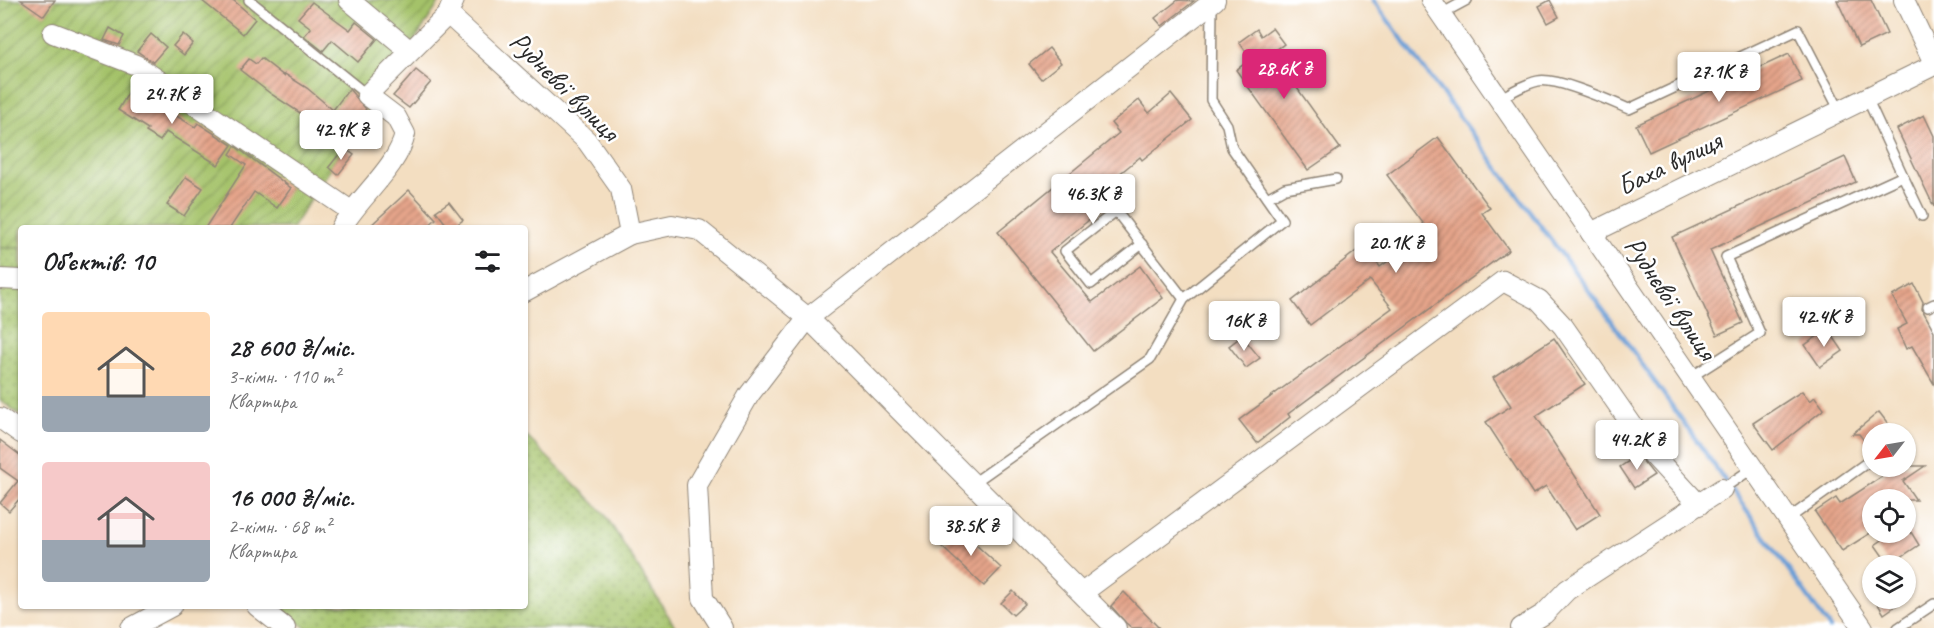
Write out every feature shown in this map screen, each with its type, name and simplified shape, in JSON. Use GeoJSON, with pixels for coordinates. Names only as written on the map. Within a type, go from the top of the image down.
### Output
{"type":"FeatureCollection","features":[{"type":"Feature","properties":{"kind":"street"},"geometry":{"type":"LineString","coordinates":[[349,0],[410,51]]}},
{"type":"Feature","properties":{"kind":"street"},"geometry":{"type":"LineString","coordinates":[[1904,0],[1934,64]]}},
{"type":"Feature","properties":{"kind":"street"},"geometry":{"type":"LineString","coordinates":[[722,628],[703,598],[697,485],[749,395],[808,318],[1214,1]]}},
{"type":"Feature","properties":{"kind":"street","name":"Руднєвої вулиця"},"geometry":{"type":"LineString","coordinates":[[368,95],[451,7],[587,141],[621,189],[630,234]]}},
{"type":"Feature","properties":{"kind":"street","name":"Руднєвої вулиця"},"geometry":{"type":"LineString","coordinates":[[1436,7],[1690,377],[1746,473],[1788,519],[1863,628]]}},
{"type":"Feature","properties":{"kind":"street"},"geometry":{"type":"LineString","coordinates":[[53,33],[136,65],[346,220],[402,149],[405,134],[396,117],[368,95]]}},
{"type":"Feature","properties":{"kind":"street","name":"Баха вулиця"},"geometry":{"type":"LineString","coordinates":[[1592,233],[1934,64]]}},
{"type":"Feature","properties":{"kind":"street"},"geometry":{"type":"LineString","coordinates":[[528,289],[630,234],[672,225],[699,230],[808,318],[1116,628]]}},
{"type":"Feature","properties":{"kind":"street"},"geometry":{"type":"LineString","coordinates":[[0,279],[18,280]]}},
{"type":"Feature","properties":{"kind":"street"},"geometry":{"type":"LineString","coordinates":[[1082,593],[1503,281],[1539,300],[1563,326],[1653,455],[1699,505]]}},
{"type":"Feature","properties":{"kind":"street"},"geometry":{"type":"LineString","coordinates":[[0,417],[18,431]]}},
{"type":"Feature","properties":{"kind":"street"},"geometry":{"type":"LineString","coordinates":[[1521,628],[1544,614],[1568,590],[1722,489]]}},
{"type":"Feature","properties":{"kind":"street"},"geometry":{"type":"LineString","coordinates":[[132,628],[167,609]]}},
{"type":"Feature","properties":{"kind":"street"},"geometry":{"type":"LineString","coordinates":[[261,609],[285,628]]}},
{"type":"Feature","properties":{"kind":"lane"},"geometry":{"type":"LineString","coordinates":[[249,0],[368,95]]}},
{"type":"Feature","properties":{"kind":"lane"},"geometry":{"type":"LineString","coordinates":[[1436,7],[1467,0]]}},
{"type":"Feature","properties":{"kind":"lane"},"geometry":{"type":"LineString","coordinates":[[972,484],[1150,359],[1184,299],[1282,220],[1232,148],[1227,126],[1211,100],[1214,1]]}},
{"type":"Feature","properties":{"kind":"lane"},"geometry":{"type":"LineString","coordinates":[[1499,99],[1520,87],[1541,80],[1577,88],[1629,109],[1798,30],[1840,111]]}},
{"type":"Feature","properties":{"kind":"lane"},"geometry":{"type":"LineString","coordinates":[[1867,98],[1922,216]]}},
{"type":"Feature","properties":{"kind":"lane"},"geometry":{"type":"LineString","coordinates":[[1690,377],[1760,333],[1726,257],[1903,176]]}},
{"type":"Feature","properties":{"kind":"lane"},"geometry":{"type":"LineString","coordinates":[[1267,198],[1285,188],[1336,179]]}},
{"type":"Feature","properties":{"kind":"lane"},"geometry":{"type":"LineString","coordinates":[[1142,244],[1090,284],[1065,251],[1116,211],[1142,244],[1184,299]]}},
{"type":"Feature","properties":{"kind":"lane"},"geometry":{"type":"LineString","coordinates":[[1788,519],[1862,466]]}},
{"type":"Feature","properties":{"kind":"lane"},"geometry":{"type":"LineString","coordinates":[[1722,489],[1746,473]]}},
{"type":"Feature","properties":{"kind":"lane"},"geometry":{"type":"LineString","coordinates":[[1898,628],[1934,603]]}},
{"type":"Feature","properties":{"kind":"green space"},"geometry":{"type":"Polygon","coordinates":[[[0,0],[441,0],[294,225],[18,225],[18,248],[0,248],[0,0]]]}},
{"type":"Feature","properties":{"kind":"green space"},"geometry":{"type":"Polygon","coordinates":[[[0,248],[18,248],[18,414],[0,400],[0,248]]]}},
{"type":"Feature","properties":{"kind":"green space"},"geometry":{"type":"Polygon","coordinates":[[[528,438],[604,513],[676,628],[306,628],[281,609],[528,609],[528,438]]]}},
{"type":"Feature","properties":{"kind":"building"},"geometry":{"type":"Polygon","coordinates":[[[21,0],[55,0],[44,16],[21,0]]]}},
{"type":"Feature","properties":{"kind":"building"},"geometry":{"type":"Polygon","coordinates":[[[201,0],[233,0],[255,19],[243,34],[201,0]]]}},
{"type":"Feature","properties":{"kind":"building"},"geometry":{"type":"Polygon","coordinates":[[[1178,0],[1194,1],[1162,26],[1155,18],[1178,0]]]}},
{"type":"Feature","properties":{"kind":"building"},"geometry":{"type":"Polygon","coordinates":[[[1550,0],[1559,17],[1548,23],[1539,6],[1550,0]]]}},
{"type":"Feature","properties":{"kind":"building"},"geometry":{"type":"Polygon","coordinates":[[[1837,0],[1871,0],[1887,34],[1859,47],[1837,0]]]}},
{"type":"Feature","properties":{"kind":"building"},"geometry":{"type":"Polygon","coordinates":[[[312,2],[350,30],[356,22],[377,39],[358,62],[332,40],[323,51],[304,36],[311,28],[298,18],[312,2]]]}},
{"type":"Feature","properties":{"kind":"building"},"geometry":{"type":"Polygon","coordinates":[[[110,28],[124,36],[119,45],[104,40],[110,28]]]}},
{"type":"Feature","properties":{"kind":"building"},"geometry":{"type":"Polygon","coordinates":[[[1272,28],[1284,44],[1272,53],[1340,148],[1308,170],[1236,70],[1251,59],[1239,42],[1257,29],[1261,36],[1272,28]]]}},
{"type":"Feature","properties":{"kind":"building"},"geometry":{"type":"Polygon","coordinates":[[[151,34],[166,47],[153,62],[137,51],[151,34]]]}},
{"type":"Feature","properties":{"kind":"building"},"geometry":{"type":"Polygon","coordinates":[[[183,34],[193,43],[184,55],[173,46],[183,34]]]}},
{"type":"Feature","properties":{"kind":"building"},"geometry":{"type":"Polygon","coordinates":[[[1049,48],[1061,63],[1041,79],[1029,64],[1049,48]]]}},
{"type":"Feature","properties":{"kind":"building"},"geometry":{"type":"Polygon","coordinates":[[[1789,54],[1802,81],[1649,152],[1636,125],[1789,54]]]}},
{"type":"Feature","properties":{"kind":"building"},"geometry":{"type":"Polygon","coordinates":[[[261,58],[284,76],[285,74],[307,88],[333,110],[349,89],[366,109],[352,128],[335,115],[319,135],[304,123],[308,118],[240,70],[249,59],[256,64],[261,58]]]}},
{"type":"Feature","properties":{"kind":"building"},"geometry":{"type":"Polygon","coordinates":[[[416,70],[431,82],[409,108],[393,96],[416,70]]]}},
{"type":"Feature","properties":{"kind":"building"},"geometry":{"type":"Polygon","coordinates":[[[134,83],[159,98],[156,104],[195,127],[198,123],[232,145],[218,165],[166,132],[160,141],[146,132],[148,129],[118,110],[134,83]]]}},
{"type":"Feature","properties":{"kind":"building"},"geometry":{"type":"Polygon","coordinates":[[[1171,94],[1192,120],[1142,160],[1140,157],[1096,193],[1106,206],[1050,252],[1092,302],[1140,266],[1163,298],[1093,351],[998,232],[1119,133],[1111,123],[1139,100],[1149,113],[1171,94]]]}},
{"type":"Feature","properties":{"kind":"building"},"geometry":{"type":"Polygon","coordinates":[[[1924,115],[1934,136],[1934,207],[1897,129],[1924,115]]]}},
{"type":"Feature","properties":{"kind":"building"},"geometry":{"type":"Polygon","coordinates":[[[1438,137],[1490,208],[1482,213],[1509,250],[1288,414],[1290,417],[1257,443],[1239,420],[1392,308],[1370,280],[1310,325],[1292,301],[1364,245],[1380,267],[1429,231],[1387,175],[1438,137]]]}},
{"type":"Feature","properties":{"kind":"building"},"geometry":{"type":"Polygon","coordinates":[[[235,146],[291,188],[277,208],[254,192],[232,225],[207,225],[246,165],[230,154],[235,146]]]}},
{"type":"Feature","properties":{"kind":"building"},"geometry":{"type":"Polygon","coordinates":[[[344,148],[354,155],[338,175],[329,167],[344,148]]]}},
{"type":"Feature","properties":{"kind":"building"},"geometry":{"type":"Polygon","coordinates":[[[1845,157],[1856,182],[1710,250],[1743,323],[1717,335],[1672,237],[1845,157]]]}},
{"type":"Feature","properties":{"kind":"building"},"geometry":{"type":"Polygon","coordinates":[[[186,177],[203,188],[184,216],[167,205],[186,177]]]}},
{"type":"Feature","properties":{"kind":"building"},"geometry":{"type":"Polygon","coordinates":[[[409,190],[436,219],[429,225],[371,225],[409,190]]]}},
{"type":"Feature","properties":{"kind":"building"},"geometry":{"type":"Polygon","coordinates":[[[449,202],[463,220],[456,225],[447,225],[436,211],[449,202]]]}},
{"type":"Feature","properties":{"kind":"building"},"geometry":{"type":"Polygon","coordinates":[[[1914,284],[1923,302],[1922,309],[1934,331],[1934,384],[1912,346],[1906,349],[1897,329],[1907,324],[1892,296],[1914,284]]]}},
{"type":"Feature","properties":{"kind":"building"},"geometry":{"type":"Polygon","coordinates":[[[1828,329],[1843,351],[1820,367],[1805,345],[1828,329]]]}},
{"type":"Feature","properties":{"kind":"building"},"geometry":{"type":"Polygon","coordinates":[[[1242,336],[1260,358],[1246,368],[1229,346],[1242,336]]]}},
{"type":"Feature","properties":{"kind":"building"},"geometry":{"type":"Polygon","coordinates":[[[1554,338],[1585,384],[1536,416],[1600,514],[1575,530],[1546,486],[1533,494],[1486,422],[1511,406],[1493,378],[1554,338]]]}},
{"type":"Feature","properties":{"kind":"building"},"geometry":{"type":"Polygon","coordinates":[[[1802,391],[1810,401],[1815,397],[1824,409],[1773,450],[1753,423],[1802,391]]]}},
{"type":"Feature","properties":{"kind":"building"},"geometry":{"type":"Polygon","coordinates":[[[1879,412],[1888,423],[1866,423],[1879,412]]]}},
{"type":"Feature","properties":{"kind":"building"},"geometry":{"type":"Polygon","coordinates":[[[1862,426],[1862,438],[1859,434],[1852,434],[1862,426]]]}},
{"type":"Feature","properties":{"kind":"building"},"geometry":{"type":"Polygon","coordinates":[[[0,440],[18,454],[18,481],[0,468],[0,440]]]}},
{"type":"Feature","properties":{"kind":"building"},"geometry":{"type":"Polygon","coordinates":[[[1638,455],[1654,475],[1634,488],[1620,467],[1638,455]]]}},
{"type":"Feature","properties":{"kind":"building"},"geometry":{"type":"Polygon","coordinates":[[[1916,466],[1925,466],[1916,472],[1916,466]]]}},
{"type":"Feature","properties":{"kind":"building"},"geometry":{"type":"Polygon","coordinates":[[[1881,477],[1909,477],[1903,481],[1908,489],[1863,489],[1881,477]]]}},
{"type":"Feature","properties":{"kind":"building"},"geometry":{"type":"Polygon","coordinates":[[[18,481],[18,500],[9,511],[0,503],[18,481]]]}},
{"type":"Feature","properties":{"kind":"building"},"geometry":{"type":"Polygon","coordinates":[[[1862,490],[1862,538],[1842,551],[1815,512],[1836,498],[1840,504],[1862,490]]]}},
{"type":"Feature","properties":{"kind":"building"},"geometry":{"type":"Polygon","coordinates":[[[958,528],[1001,568],[984,586],[941,546],[958,528]]]}},
{"type":"Feature","properties":{"kind":"building"},"geometry":{"type":"Polygon","coordinates":[[[1916,540],[1919,545],[1904,555],[1882,555],[1875,545],[1878,543],[1916,543],[1916,540]]]}},
{"type":"Feature","properties":{"kind":"building"},"geometry":{"type":"Polygon","coordinates":[[[1013,591],[1025,604],[1013,615],[1001,603],[1013,591]]]}},
{"type":"Feature","properties":{"kind":"building"},"geometry":{"type":"Polygon","coordinates":[[[1124,592],[1159,628],[1132,628],[1126,623],[1111,606],[1124,592]]]}},
{"type":"Feature","properties":{"kind":"building"},"geometry":{"type":"Polygon","coordinates":[[[1881,609],[1891,609],[1884,614],[1881,609]]]}},
{"type":"Feature","properties":{"kind":"waterway"},"geometry":{"type":"LineString","coordinates":[[1373,0],[1615,326],[1830,628]]}}]}
